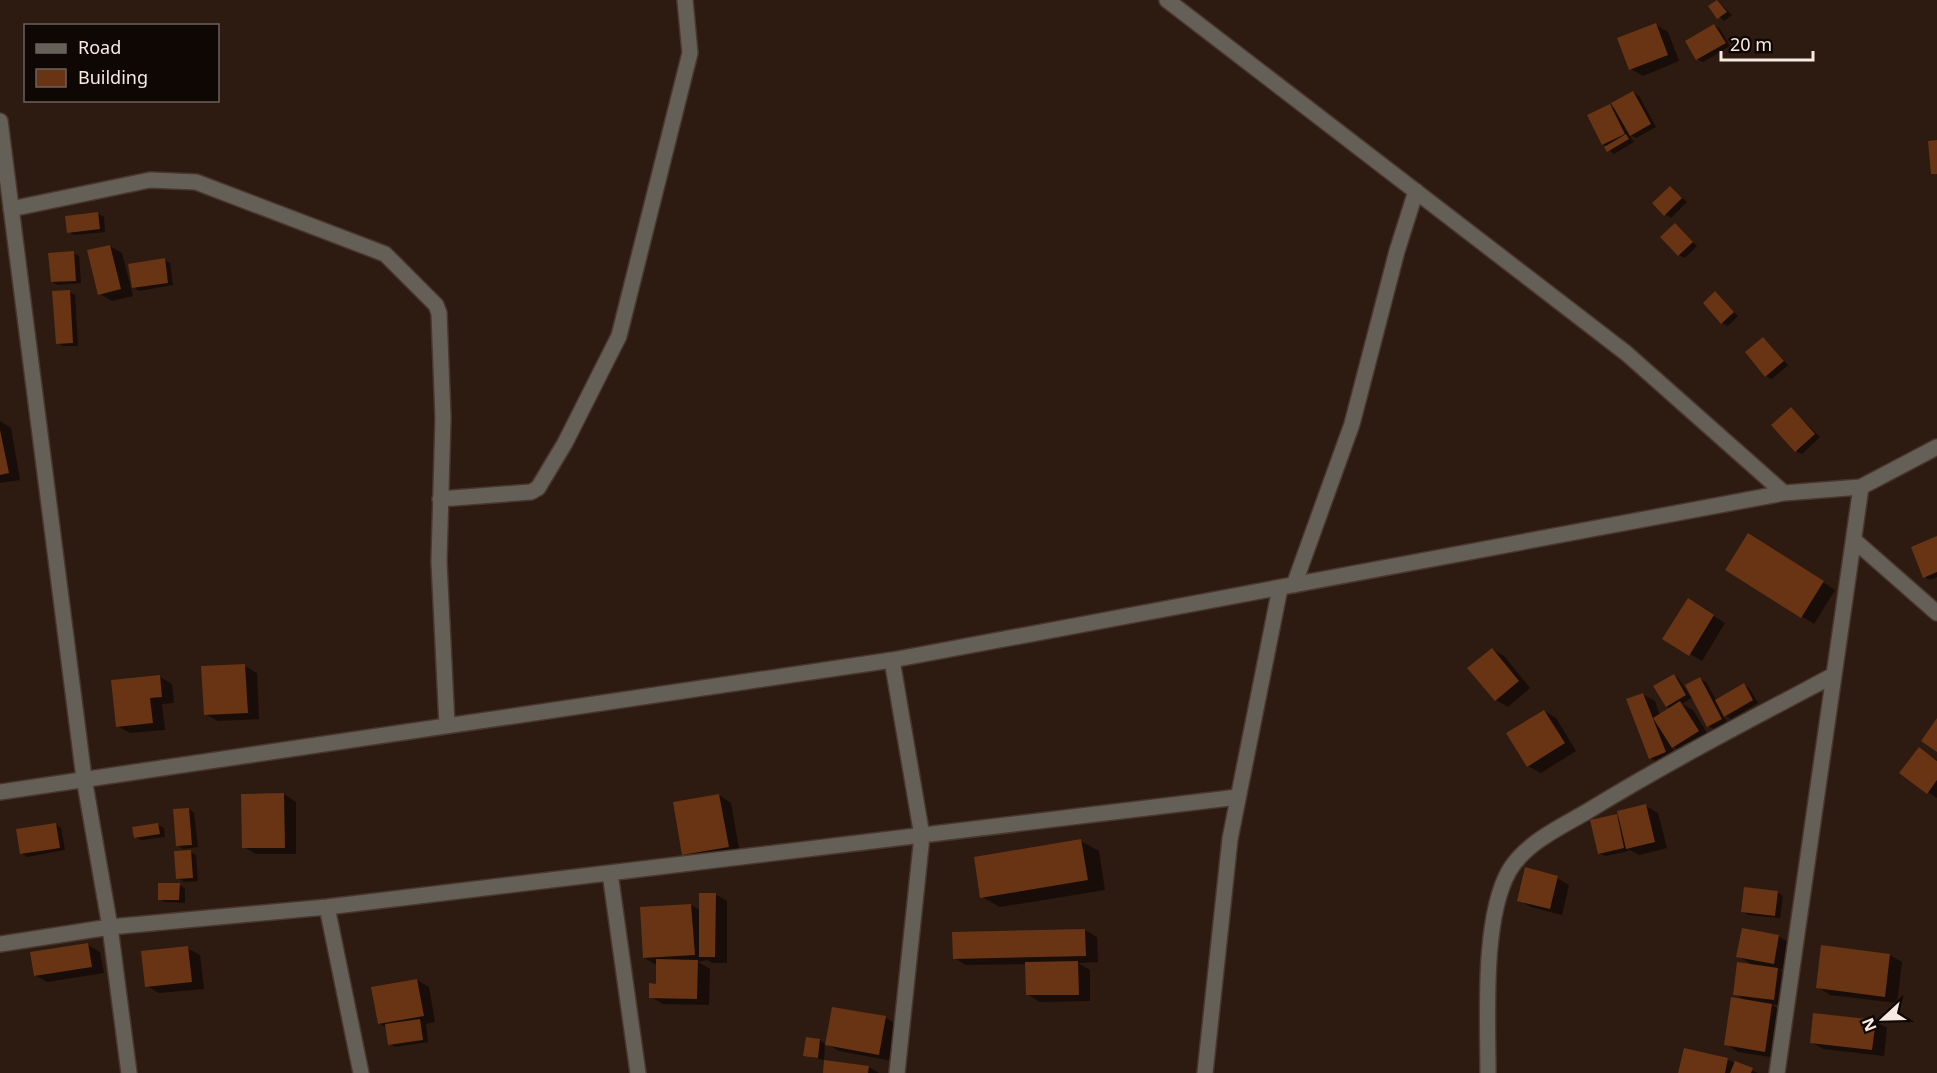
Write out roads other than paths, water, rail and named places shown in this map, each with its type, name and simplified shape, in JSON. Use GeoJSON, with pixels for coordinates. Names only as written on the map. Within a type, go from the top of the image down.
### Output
{"type":"FeatureCollection","features":[{"type":"Feature","properties":{"kind":"street"},"geometry":{"type":"LineString","coordinates":[[440,499],[531,492],[538,488],[565,443],[619,336],[690,53],[685,0]]}},
{"type":"Feature","properties":{"kind":"street"},"geometry":{"type":"LineString","coordinates":[[1167,0],[1626,353],[1784,493]]}},
{"type":"Feature","properties":{"kind":"street"},"geometry":{"type":"LineString","coordinates":[[0,121],[84,778],[110,927],[129,1073]]}},
{"type":"Feature","properties":{"kind":"street"},"geometry":{"type":"LineString","coordinates":[[11,209],[150,180],[196,182],[384,254],[436,304],[439,313],[442,418],[439,562],[447,725]]}},
{"type":"Feature","properties":{"kind":"street"},"geometry":{"type":"LineString","coordinates":[[1205,1073],[1230,839],[1287,586],[1352,424],[1397,251],[1416,191]]}},
{"type":"Feature","properties":{"kind":"street"},"geometry":{"type":"LineString","coordinates":[[0,792],[892,660],[1784,493],[1861,487],[1937,447]]}},
{"type":"Feature","properties":{"kind":"street"},"geometry":{"type":"LineString","coordinates":[[1777,1073],[1861,487]]}},
{"type":"Feature","properties":{"kind":"street"},"geometry":{"type":"LineString","coordinates":[[1855,541],[1937,613]]}},
{"type":"Feature","properties":{"kind":"street"},"geometry":{"type":"LineString","coordinates":[[892,660],[922,836],[897,1073]]}},
{"type":"Feature","properties":{"kind":"street"},"geometry":{"type":"LineString","coordinates":[[1488,1073],[1489,947],[1500,896],[1509,871],[1533,844],[1662,765],[1834,675]]}},
{"type":"Feature","properties":{"kind":"street"},"geometry":{"type":"LineString","coordinates":[[0,944],[110,927],[327,907],[1238,797]]}},
{"type":"Feature","properties":{"kind":"street"},"geometry":{"type":"LineString","coordinates":[[609,873],[638,1073]]}},
{"type":"Feature","properties":{"kind":"street"},"geometry":{"type":"LineString","coordinates":[[327,907],[361,1073]]}}]}
